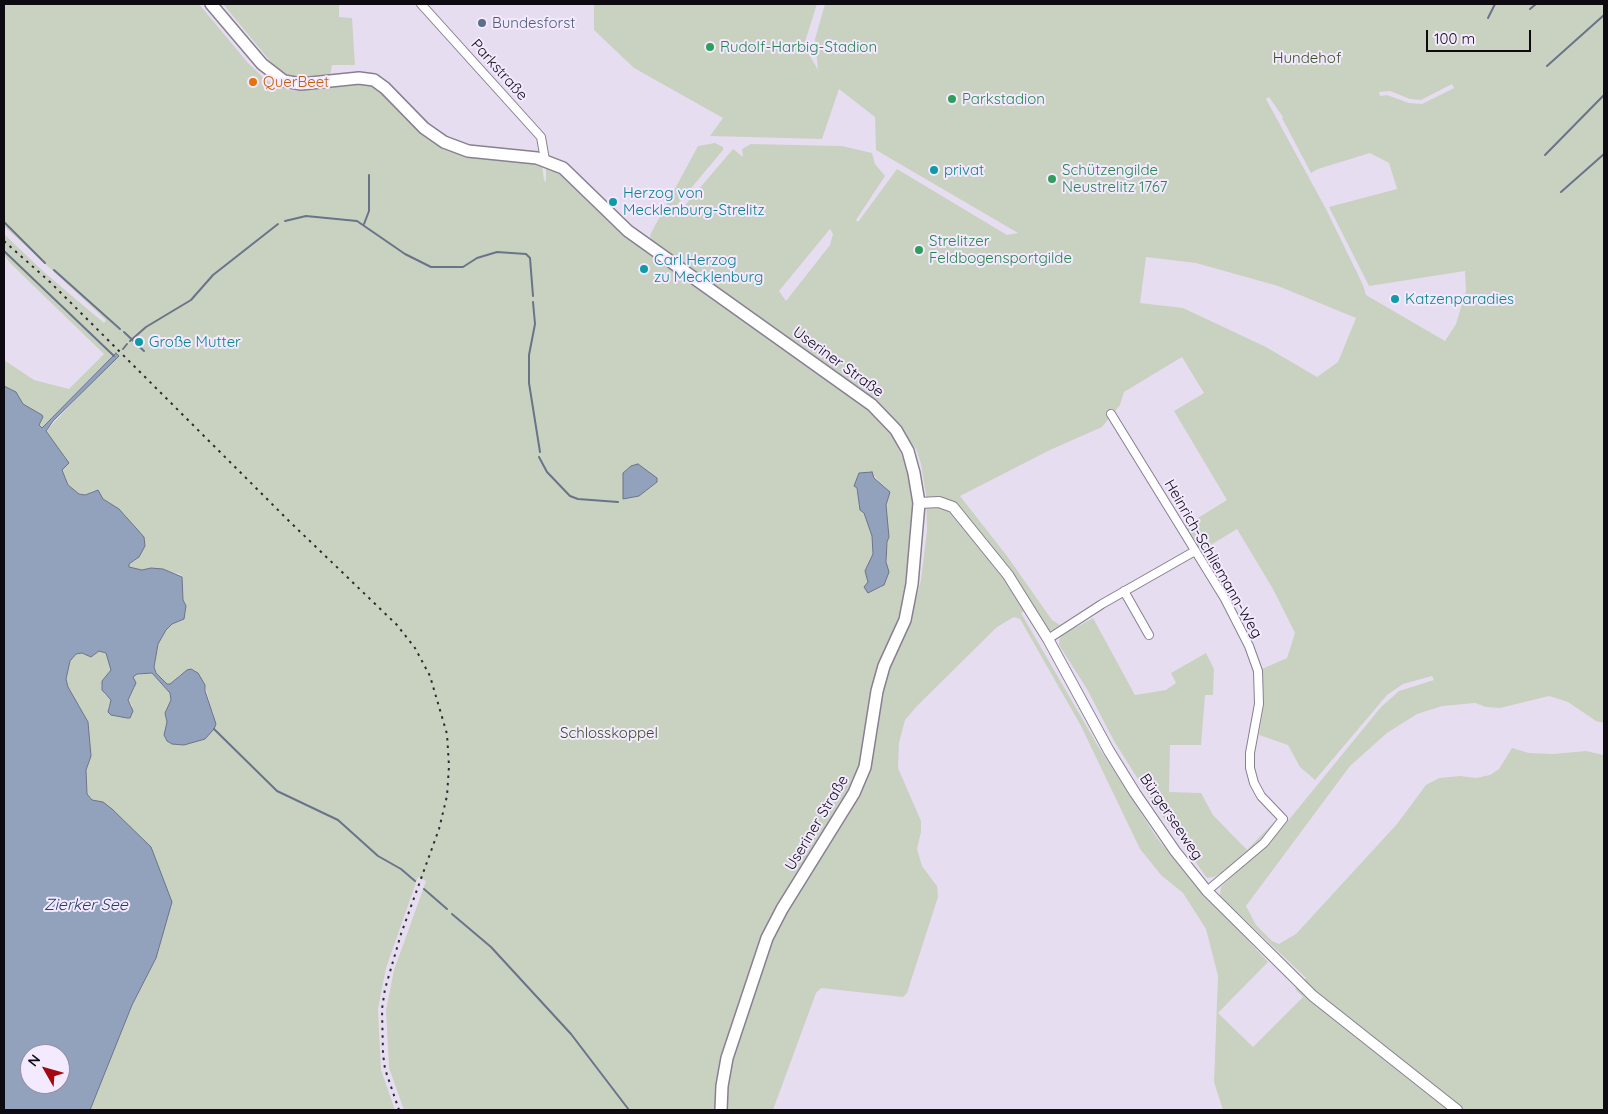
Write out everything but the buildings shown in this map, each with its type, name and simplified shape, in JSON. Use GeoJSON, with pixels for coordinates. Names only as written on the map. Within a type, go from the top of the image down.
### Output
{"type":"FeatureCollection","features":[{"type":"Feature","properties":{"kind":"main road","name":"Useriner Straße"},"geometry":{"type":"LineString","coordinates":[[211,4],[262,64],[284,81],[301,84],[359,78],[374,80],[385,88],[424,128],[444,142],[485,155],[545,160],[567,171],[628,231],[872,405],[896,430],[908,451],[919,503],[910,601],[905,620],[884,666],[876,691],[865,767],[851,800],[782,909],[769,933],[727,1058],[722,1086],[721,1110]]}},
{"type":"Feature","properties":{"kind":"street","name":"Parkstraße"},"geometry":{"type":"LineString","coordinates":[[421,4],[540,137],[545,160]]}},
{"type":"Feature","properties":{"kind":"street","name":"Heinrich-Schliemann-Weg"},"geometry":{"type":"LineString","coordinates":[[1111,414],[1191,541],[1195,551],[1232,612],[1255,663],[1259,679],[1259,704],[1250,753],[1250,768],[1254,783],[1261,796],[1284,818],[1264,842],[1207,892]]}},
{"type":"Feature","properties":{"kind":"street","name":"Bürgerseeweg"},"geometry":{"type":"LineString","coordinates":[[919,503],[946,504],[959,513],[1015,585],[1048,639],[1109,751],[1135,793],[1175,852],[1207,892],[1318,1000],[1457,1110]]}},
{"type":"Feature","properties":{"kind":"street"},"geometry":{"type":"LineString","coordinates":[[1048,639],[1124,591],[1195,551]]}},
{"type":"Feature","properties":{"kind":"street"},"geometry":{"type":"LineString","coordinates":[[1124,591],[1149,635]]}},
{"type":"Feature","properties":{"kind":"green space","name":"Schlosskoppel"},"geometry":{"type":"Polygon","coordinates":[[[4,4],[199,4],[248,63],[266,80],[288,90],[300,91],[338,84],[358,83],[372,86],[382,92],[432,140],[452,151],[484,159],[542,165],[546,182],[546,166],[563,175],[625,236],[860,402],[891,433],[906,465],[913,503],[907,584],[902,609],[875,676],[868,704],[860,765],[850,790],[777,906],[762,936],[722,1057],[716,1086],[715,1110],[404,1110],[389,1068],[386,1010],[394,970],[426,881],[418,877],[386,968],[378,1009],[381,1070],[395,1110],[90,1110],[132,1005],[156,958],[103,802],[92,800],[87,794],[86,770],[91,756],[88,722],[68,687],[66,679],[70,661],[76,654],[82,653],[91,657],[99,651],[106,653],[111,667],[111,671],[103,681],[104,694],[111,700],[108,708],[111,715],[127,718],[132,715],[132,705],[128,700],[135,687],[133,677],[136,674],[152,673],[170,693],[171,700],[165,713],[167,722],[164,735],[167,741],[172,744],[214,714],[205,685],[195,670],[181,674],[170,684],[167,684],[156,673],[154,667],[158,644],[166,630],[172,624],[184,619],[186,606],[183,601],[182,576],[151,568],[142,570],[128,567],[129,564],[135,561],[144,537],[130,524],[126,516],[94,490],[85,495],[79,494],[68,485],[62,470],[67,460],[46,431],[118,354],[116,353],[42,428],[39,425],[43,417],[42,415],[23,404],[18,395],[4,386],[4,360],[34,380],[69,389],[104,354],[10,263],[4,255],[4,234],[45,273],[104,323],[106,320],[4,226],[4,4]],[[628,468],[623,473],[623,499],[639,496],[657,482],[657,478],[651,474],[628,468]],[[870,472],[859,473],[854,486],[857,488],[860,510],[864,513],[872,536],[873,554],[866,569],[869,593],[882,587],[887,577],[887,544],[889,537],[886,505],[890,492],[870,472]]]}},
{"type":"Feature","properties":{"kind":"green space"},"geometry":{"type":"Polygon","coordinates":[[[223,4],[339,4],[339,17],[352,18],[355,65],[332,65],[330,76],[314,79],[294,79],[279,72],[223,4]]]}},
{"type":"Feature","properties":{"kind":"green space","name":"Hundehof"},"geometry":{"type":"Polygon","coordinates":[[[594,4],[817,4],[804,45],[818,70],[815,39],[825,4],[1604,4],[1604,723],[1596,721],[1568,702],[1549,696],[1500,708],[1486,707],[1475,703],[1442,706],[1417,714],[1387,733],[1350,766],[1246,906],[1256,925],[1272,941],[1279,944],[1296,934],[1397,824],[1426,785],[1439,778],[1460,776],[1476,778],[1490,775],[1499,769],[1512,748],[1529,753],[1553,754],[1586,751],[1604,755],[1604,1110],[1223,1110],[1214,1082],[1218,976],[1206,929],[1183,893],[1161,875],[1140,849],[1081,726],[1020,619],[1014,617],[997,627],[905,720],[899,743],[898,768],[921,821],[921,832],[917,849],[922,866],[937,886],[938,897],[907,993],[903,997],[821,988],[816,993],[773,1110],[727,1110],[729,1078],[733,1060],[772,941],[787,912],[848,816],[868,776],[885,679],[910,622],[921,580],[927,530],[926,495],[921,464],[916,449],[885,409],[867,393],[651,240],[650,235],[698,146],[715,143],[723,147],[723,150],[676,206],[681,210],[733,149],[743,157],[742,149],[751,144],[842,146],[872,153],[875,164],[885,176],[856,220],[858,222],[897,169],[1007,235],[1018,233],[876,150],[875,117],[839,89],[822,139],[710,136],[723,118],[634,68],[594,30],[594,4]],[[1452,84],[1421,100],[1410,99],[1390,91],[1379,92],[1380,96],[1387,95],[1409,103],[1422,104],[1454,88],[1452,84]],[[1269,97],[1266,99],[1326,209],[1366,295],[1445,341],[1456,324],[1466,291],[1465,271],[1369,286],[1329,207],[1397,189],[1389,163],[1370,153],[1318,169],[1311,173],[1283,117],[1269,97]],[[830,229],[779,291],[786,301],[830,245],[833,234],[830,229]],[[1146,257],[1140,303],[1183,308],[1266,347],[1317,377],[1338,362],[1356,318],[1278,286],[1196,263],[1146,257]],[[1182,357],[1124,392],[1120,405],[1102,427],[1050,450],[960,496],[1007,556],[1052,620],[1060,625],[1043,635],[1027,610],[1021,613],[1098,746],[1157,838],[1184,871],[1268,962],[1218,1013],[1253,1047],[1303,997],[1295,989],[1306,978],[1220,896],[1221,887],[1287,822],[1381,707],[1399,691],[1434,680],[1432,676],[1403,684],[1387,695],[1315,780],[1300,767],[1288,745],[1259,735],[1264,704],[1262,669],[1287,658],[1295,633],[1273,589],[1237,529],[1201,551],[1185,526],[1227,500],[1174,411],[1204,393],[1182,357]]]}},
{"type":"Feature","properties":{"kind":"green space"},"geometry":{"type":"Polygon","coordinates":[[[1093,618],[1135,695],[1166,690],[1176,683],[1171,673],[1206,653],[1214,669],[1213,695],[1205,695],[1201,745],[1170,745],[1169,792],[1201,793],[1213,815],[1247,850],[1275,821],[1261,839],[1231,867],[1214,877],[1207,878],[1153,803],[1114,741],[1087,689],[1059,645],[1060,636],[1093,618]]]}},
{"type":"Feature","properties":{"kind":"water","name":"Zierker See"},"geometry":{"type":"Polygon","coordinates":[[[116,353],[119,356],[53,421],[46,431],[69,463],[62,470],[68,485],[79,494],[85,495],[98,490],[103,499],[119,509],[144,537],[145,546],[139,557],[129,564],[129,567],[142,570],[151,568],[163,569],[182,577],[183,600],[186,606],[184,619],[172,624],[166,630],[158,644],[154,667],[156,673],[167,684],[170,684],[187,670],[191,669],[198,673],[205,685],[205,691],[216,724],[205,739],[184,745],[172,744],[167,741],[164,735],[167,722],[165,713],[171,700],[170,693],[152,673],[137,674],[133,677],[136,683],[128,700],[133,711],[130,718],[127,718],[111,715],[108,712],[111,700],[102,690],[102,681],[111,670],[106,653],[99,651],[91,657],[82,653],[76,654],[70,661],[66,679],[68,687],[88,722],[91,756],[86,770],[87,794],[92,800],[103,802],[112,809],[151,847],[172,902],[156,958],[132,1005],[90,1110],[4,1110],[4,386],[16,392],[23,404],[42,415],[43,417],[39,425],[42,428],[116,353]]]}},
{"type":"Feature","properties":{"kind":"water"},"geometry":{"type":"Polygon","coordinates":[[[638,464],[657,478],[657,482],[639,496],[623,499],[623,473],[631,466],[638,464]]]}},
{"type":"Feature","properties":{"kind":"water"},"geometry":{"type":"Polygon","coordinates":[[[872,472],[874,478],[890,492],[886,505],[889,537],[886,562],[889,572],[884,585],[868,593],[864,587],[868,582],[865,571],[873,554],[872,536],[864,513],[860,510],[857,488],[854,486],[859,473],[872,472]]]}},
{"type":"Feature","properties":{"kind":"waterway"},"geometry":{"type":"LineString","coordinates":[[1488,18],[1495,4]]}},
{"type":"Feature","properties":{"kind":"waterway"},"geometry":{"type":"LineString","coordinates":[[1530,9],[1536,4]]}},
{"type":"Feature","properties":{"kind":"waterway"},"geometry":{"type":"LineString","coordinates":[[1547,66],[1604,15]]}},
{"type":"Feature","properties":{"kind":"waterway"},"geometry":{"type":"LineString","coordinates":[[1545,155],[1604,95]]}},
{"type":"Feature","properties":{"kind":"waterway"},"geometry":{"type":"LineString","coordinates":[[1561,192],[1604,154]]}},
{"type":"Feature","properties":{"kind":"waterway"},"geometry":{"type":"LineString","coordinates":[[364,224],[369,211],[369,175]]}},
{"type":"Feature","properties":{"kind":"waterway"},"geometry":{"type":"LineString","coordinates":[[285,221],[306,216],[357,221],[405,254],[431,267],[463,267],[477,258],[497,252],[526,254],[530,258],[533,296]]}},
{"type":"Feature","properties":{"kind":"waterway"},"geometry":{"type":"LineString","coordinates":[[4,222],[45,263]]}},
{"type":"Feature","properties":{"kind":"waterway"},"geometry":{"type":"LineString","coordinates":[[130,341],[146,327],[191,300],[213,275],[278,224]]}},
{"type":"Feature","properties":{"kind":"waterway"},"geometry":{"type":"LineString","coordinates":[[4,251],[114,356]]}},
{"type":"Feature","properties":{"kind":"waterway"},"geometry":{"type":"LineString","coordinates":[[54,270],[120,329]]}},
{"type":"Feature","properties":{"kind":"waterway"},"geometry":{"type":"LineString","coordinates":[[533,302],[535,324],[529,355],[529,383],[540,452]]}},
{"type":"Feature","properties":{"kind":"waterway"},"geometry":{"type":"LineString","coordinates":[[124,332],[144,351]]}},
{"type":"Feature","properties":{"kind":"waterway"},"geometry":{"type":"LineString","coordinates":[[123,349],[127,344]]}},
{"type":"Feature","properties":{"kind":"waterway"},"geometry":{"type":"LineString","coordinates":[[539,457],[547,472],[570,496],[578,499],[618,502]]}},
{"type":"Feature","properties":{"kind":"waterway"},"geometry":{"type":"LineString","coordinates":[[214,729],[277,791],[338,820],[378,856],[401,869],[415,881]]}},
{"type":"Feature","properties":{"kind":"waterway"},"geometry":{"type":"LineString","coordinates":[[424,889],[447,909]]}},
{"type":"Feature","properties":{"kind":"waterway"},"geometry":{"type":"LineString","coordinates":[[452,914],[491,947],[571,1034],[629,1110]]}},
{"type":"Feature","properties":{"kind":"railway"},"geometry":{"type":"LineString","coordinates":[[4,241],[50,282],[289,521],[397,625],[415,648],[430,676],[447,734],[449,766],[447,796],[439,829],[401,934],[385,989],[382,1009],[383,1054],[385,1069],[399,1110]]}},
{"type":"Feature","properties":{"kind":"place","name":"Bundesforst"},"geometry":{"type":"Point","coordinates":[482,23]}},
{"type":"Feature","properties":{"kind":"place","name":"Rudolf-Harbig-Stadion"},"geometry":{"type":"Point","coordinates":[710,47]}},
{"type":"Feature","properties":{"kind":"place","name":"QuerBeet"},"geometry":{"type":"Point","coordinates":[253,82]}},
{"type":"Feature","properties":{"kind":"place","name":"Parkstadion"},"geometry":{"type":"Point","coordinates":[952,99]}},
{"type":"Feature","properties":{"kind":"place","name":"privat"},"geometry":{"type":"Point","coordinates":[934,170]}},
{"type":"Feature","properties":{"kind":"place","name":"Schützengilde Neustrelitz 1767"},"geometry":{"type":"Point","coordinates":[1052,179]}},
{"type":"Feature","properties":{"kind":"place","name":"Herzog von Mecklenburg-Strelitz"},"geometry":{"type":"Point","coordinates":[613,202]}},
{"type":"Feature","properties":{"kind":"place","name":"Strelitzer Feldbogensportgilde"},"geometry":{"type":"Point","coordinates":[919,250]}},
{"type":"Feature","properties":{"kind":"place","name":"Carl Herzog zu Mecklenburg"},"geometry":{"type":"Point","coordinates":[644,269]}},
{"type":"Feature","properties":{"kind":"place","name":"Katzenparadies"},"geometry":{"type":"Point","coordinates":[1395,299]}},
{"type":"Feature","properties":{"kind":"place","name":"Große Mutter"},"geometry":{"type":"Point","coordinates":[139,342]}}]}
